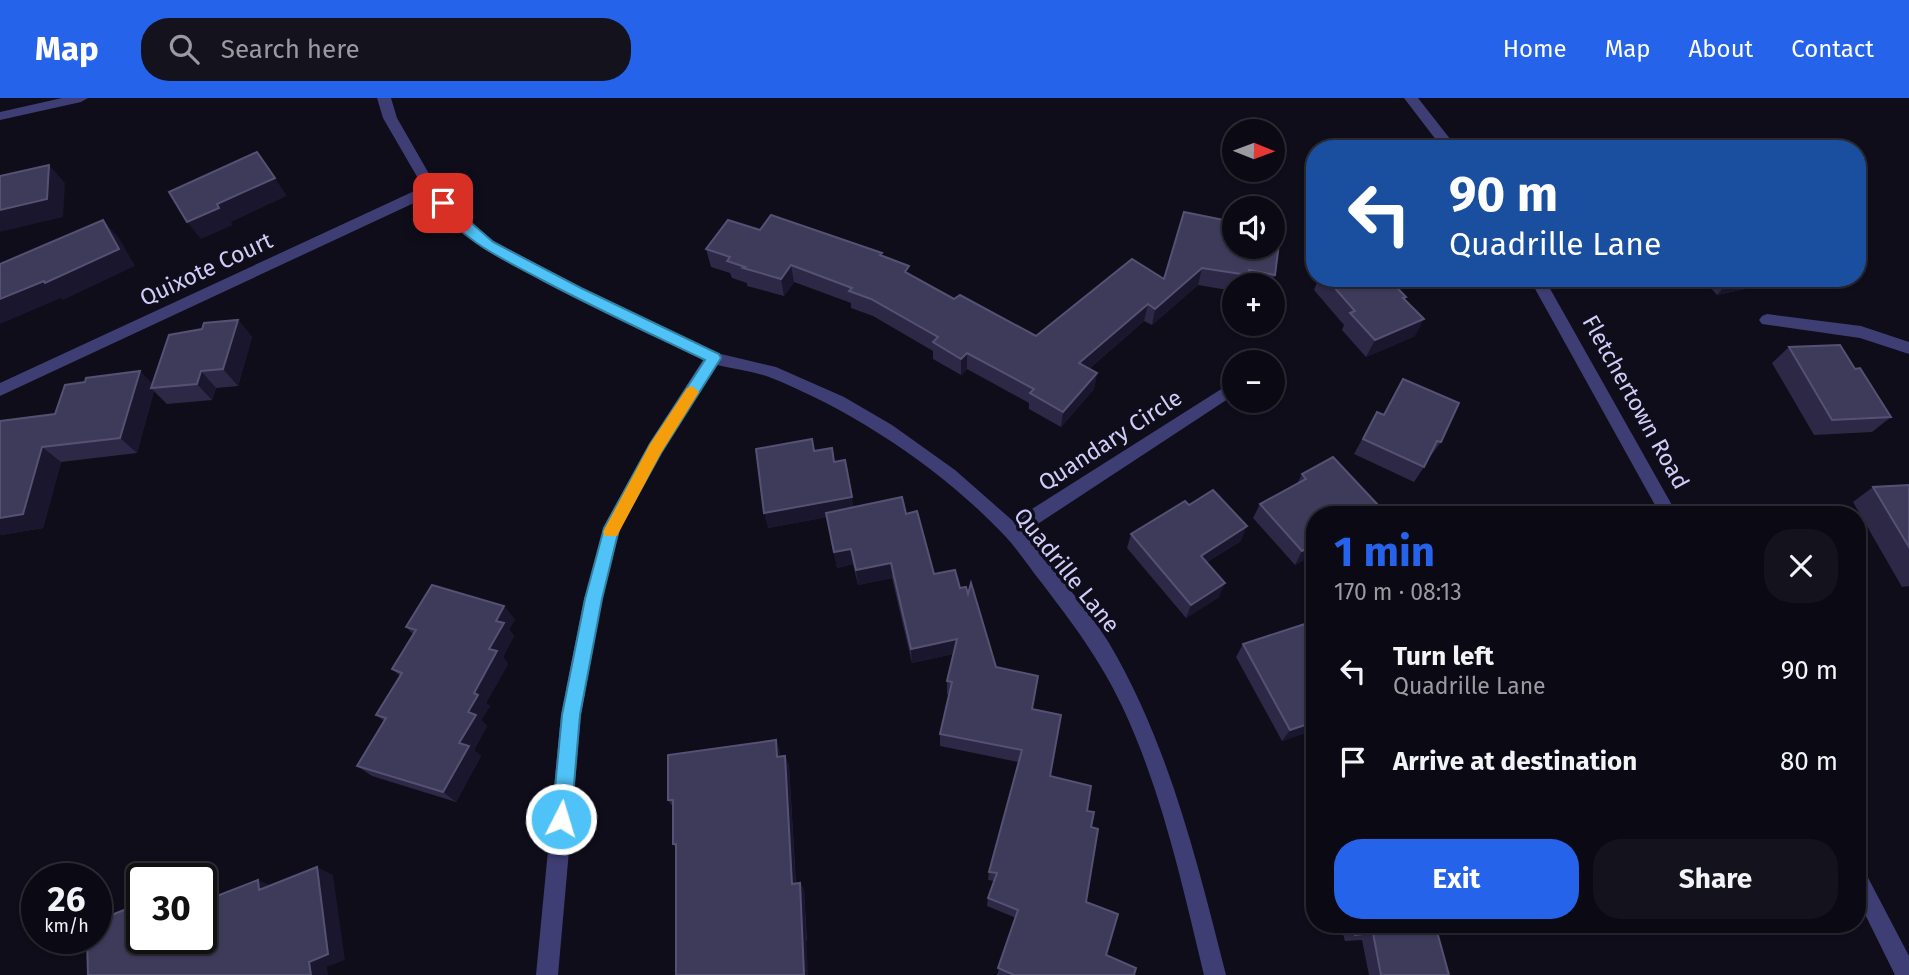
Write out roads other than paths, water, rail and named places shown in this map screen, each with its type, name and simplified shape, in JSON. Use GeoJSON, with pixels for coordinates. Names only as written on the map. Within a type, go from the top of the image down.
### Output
{"type":"FeatureCollection","features":[{"type":"Feature","properties":{"kind":"street"},"geometry":{"type":"LineString","coordinates":[[0,116],[81,98]]}},
{"type":"Feature","properties":{"kind":"street","name":"Quadrille Lane"},"geometry":{"type":"LineString","coordinates":[[384,98],[390,118],[431,189],[454,217],[489,245],[576,292],[713,358],[770,371],[838,402],[886,430],[950,475],[1012,531],[1101,647],[1130,703],[1155,762],[1180,835],[1215,975]]}},
{"type":"Feature","properties":{"kind":"street"},"geometry":{"type":"LineString","coordinates":[[1410,98],[1444,140]]}},
{"type":"Feature","properties":{"kind":"street","name":"Quixote Court"},"geometry":{"type":"LineString","coordinates":[[0,390],[431,189]]}},
{"type":"Feature","properties":{"kind":"street","name":"Fletchertown Road"},"geometry":{"type":"LineString","coordinates":[[1541,287],[1664,506]]}},
{"type":"Feature","properties":{"kind":"street"},"geometry":{"type":"LineString","coordinates":[[1767,320],[1861,332],[1909,348]]}},
{"type":"Feature","properties":{"kind":"street"},"geometry":{"type":"LineString","coordinates":[[547,975],[571,715],[593,599],[612,528],[655,449],[713,358]]}},
{"type":"Feature","properties":{"kind":"street","name":"Quandary Circle"},"geometry":{"type":"LineString","coordinates":[[1012,531],[1222,395]]}},
{"type":"Feature","properties":{"kind":"street"},"geometry":{"type":"LineString","coordinates":[[1866,895],[1907,975]]}}]}
